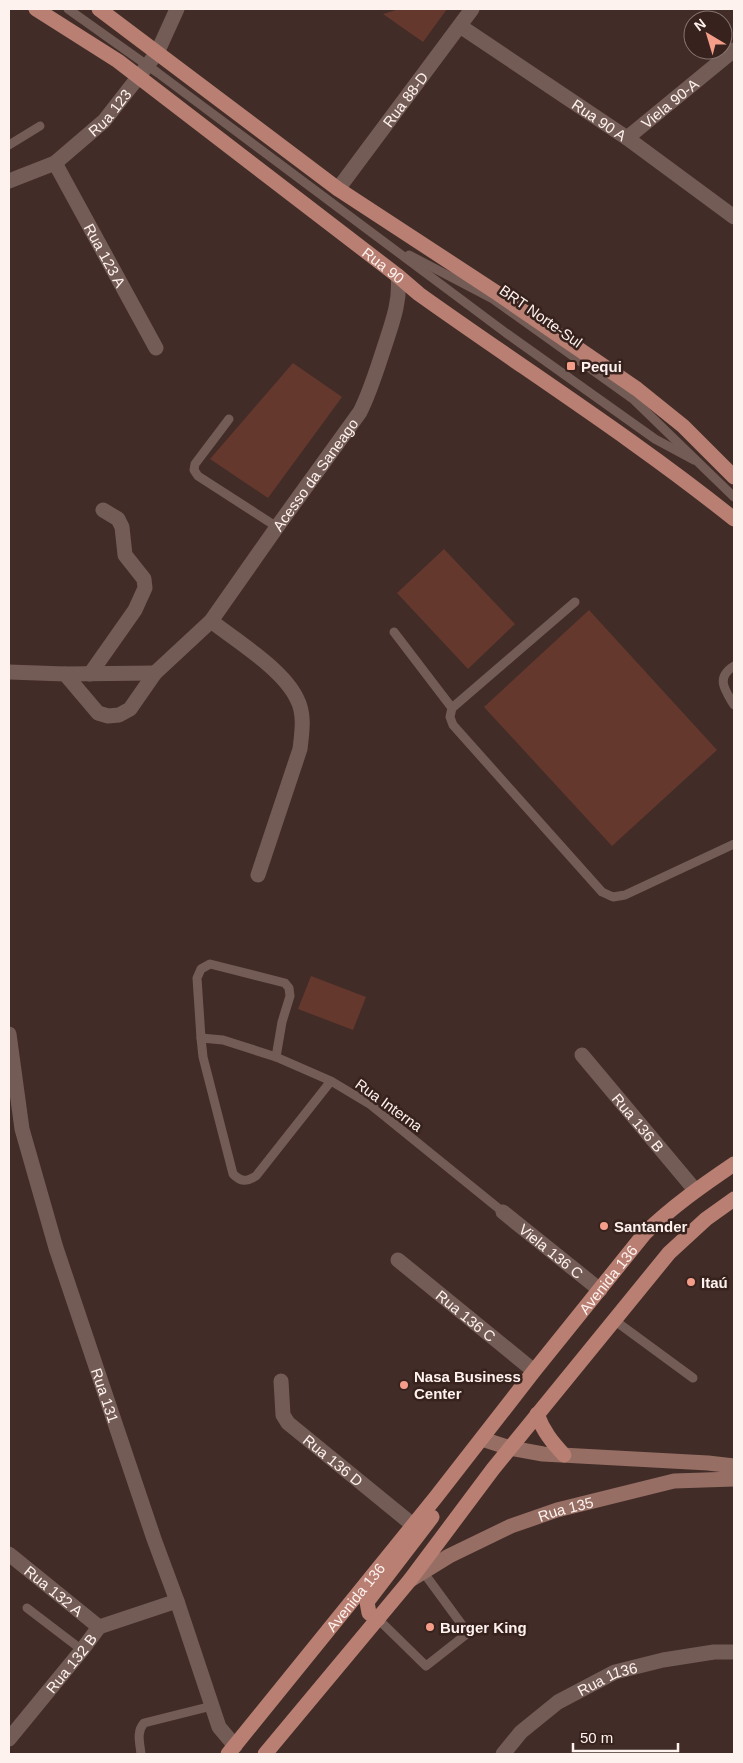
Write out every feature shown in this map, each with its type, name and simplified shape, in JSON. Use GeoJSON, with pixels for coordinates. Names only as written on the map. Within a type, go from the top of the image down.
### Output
{"type":"FeatureCollection","features":[{"type":"Feature","properties":{"kind":"main road","name":"Rua 90"},"geometry":{"type":"LineString","coordinates":[[36,9],[118,61],[148,72],[419,294],[686,480],[734,519]]}},
{"type":"Feature","properties":{"kind":"main road"},"geometry":{"type":"LineString","coordinates":[[98,9],[338,189],[497,293],[637,389],[683,426],[734,477]]}},
{"type":"Feature","properties":{"kind":"main road","name":"Avenida 136"},"geometry":{"type":"LineString","coordinates":[[232,1750],[645,1233],[695,1190],[734,1164]]}},
{"type":"Feature","properties":{"kind":"main road","name":"Avenida 136"},"geometry":{"type":"LineString","coordinates":[[265,1754],[410,1580],[422,1569],[510,1448],[669,1253],[706,1219],[734,1199]]}},
{"type":"Feature","properties":{"kind":"main road"},"geometry":{"type":"LineString","coordinates":[[537,1414],[541,1428],[564,1455]]}},
{"type":"Feature","properties":{"kind":"main road"},"geometry":{"type":"LineString","coordinates":[[482,1439],[510,1448],[543,1454],[699,1462],[734,1466]]}},
{"type":"Feature","properties":{"kind":"main road","name":"Rua 135"},"geometry":{"type":"LineString","coordinates":[[422,1569],[511,1526],[557,1510],[674,1481],[734,1479]]}},
{"type":"Feature","properties":{"kind":"main road"},"geometry":{"type":"LineString","coordinates":[[378,1619],[369,1613],[367,1602],[437,1511],[436,1496]]}},
{"type":"Feature","properties":{"kind":"street","name":"Rua 123"},"geometry":{"type":"LineString","coordinates":[[9,181],[55,163],[104,121],[148,72],[177,9]]}},
{"type":"Feature","properties":{"kind":"street","name":"Rua 88-D"},"geometry":{"type":"LineString","coordinates":[[338,189],[472,9]]}},
{"type":"Feature","properties":{"kind":"street","name":"Rua 90 A"},"geometry":{"type":"LineString","coordinates":[[460,26],[627,138],[734,217]]}},
{"type":"Feature","properties":{"kind":"street","name":"Viela 90-A"},"geometry":{"type":"LineString","coordinates":[[627,138],[734,50]]}},
{"type":"Feature","properties":{"kind":"street","name":"Rua 123 A"},"geometry":{"type":"LineString","coordinates":[[55,163],[156,348]]}},
{"type":"Feature","properties":{"kind":"street","name":"Acesso da Saneago"},"geometry":{"type":"LineString","coordinates":[[65,674],[98,713],[108,716],[119,715],[130,709],[155,673],[211,621],[276,527],[360,412],[368,396],[395,316],[400,288],[398,276]]}},
{"type":"Feature","properties":{"kind":"street","name":"Acesso da Saneago"},"geometry":{"type":"LineString","coordinates":[[395,316],[413,295],[419,294]]}},
{"type":"Feature","properties":{"kind":"street"},"geometry":{"type":"LineString","coordinates":[[90,674],[135,610],[145,588],[144,579],[125,555],[122,527],[118,519],[103,510]]}},
{"type":"Feature","properties":{"kind":"street"},"geometry":{"type":"LineString","coordinates":[[211,621],[281,675],[298,699],[303,727],[300,748],[258,875]]}},
{"type":"Feature","properties":{"kind":"street"},"geometry":{"type":"LineString","coordinates":[[9,672],[65,674],[155,673]]}},
{"type":"Feature","properties":{"kind":"street","name":"Rua 131"},"geometry":{"type":"LineString","coordinates":[[9,1034],[22,1129],[56,1248],[219,1727],[232,1750]]}},
{"type":"Feature","properties":{"kind":"street","name":"Rua 136 B"},"geometry":{"type":"LineString","coordinates":[[582,1055],[695,1190]]}},
{"type":"Feature","properties":{"kind":"street","name":"Viela 136 C"},"geometry":{"type":"LineString","coordinates":[[502,1212],[600,1290]]}},
{"type":"Feature","properties":{"kind":"street","name":"Rua 136 C"},"geometry":{"type":"LineString","coordinates":[[398,1260],[534,1371]]}},
{"type":"Feature","properties":{"kind":"street","name":"Rua 136 D"},"geometry":{"type":"LineString","coordinates":[[281,1381],[283,1415],[288,1423],[413,1525]]}},
{"type":"Feature","properties":{"kind":"street","name":"Rua 132 A"},"geometry":{"type":"LineString","coordinates":[[9,1554],[99,1627]]}},
{"type":"Feature","properties":{"kind":"street","name":"Rua 132 B"},"geometry":{"type":"LineString","coordinates":[[9,1739],[99,1627],[177,1601]]}},
{"type":"Feature","properties":{"kind":"street","name":"Rua 1136"},"geometry":{"type":"LineString","coordinates":[[502,1754],[521,1732],[558,1702],[616,1672],[663,1660],[714,1652],[734,1652]]}},
{"type":"Feature","properties":{"kind":"lane","name":"BRT Norte-Sul"},"geometry":{"type":"LineString","coordinates":[[68,9],[148,72],[460,297],[506,333],[655,439],[694,460]]}},
{"type":"Feature","properties":{"kind":"lane"},"geometry":{"type":"LineString","coordinates":[[9,145],[40,126]]}},
{"type":"Feature","properties":{"kind":"lane","name":"BRT Norte-Sul"},"geometry":{"type":"LineString","coordinates":[[378,238],[493,299],[576,357],[632,399],[669,432],[694,460],[734,497]]}},
{"type":"Feature","properties":{"kind":"lane"},"geometry":{"type":"LineString","coordinates":[[229,418],[195,464],[194,470],[198,476],[276,527]]}},
{"type":"Feature","properties":{"kind":"lane"},"geometry":{"type":"LineString","coordinates":[[575,602],[452,708],[450,716],[453,725],[602,892],[613,897],[625,895],[734,844]]}},
{"type":"Feature","properties":{"kind":"lane"},"geometry":{"type":"LineString","coordinates":[[394,632],[452,708]]}},
{"type":"Feature","properties":{"kind":"lane"},"geometry":{"type":"LineString","coordinates":[[734,666],[723,678],[723,687],[734,704]]}},
{"type":"Feature","properties":{"kind":"lane"},"geometry":{"type":"LineString","coordinates":[[276,1057],[282,1022],[290,996],[290,988],[285,983],[210,964],[201,969],[197,978],[203,1057],[233,1174],[239,1180],[248,1181],[256,1176],[331,1081]]}},
{"type":"Feature","properties":{"kind":"lane","name":"Rua Interna"},"geometry":{"type":"LineString","coordinates":[[201,1038],[223,1040],[243,1046],[276,1057],[331,1081],[372,1105],[502,1212]]}},
{"type":"Feature","properties":{"kind":"lane"},"geometry":{"type":"LineString","coordinates":[[614,1320],[693,1378]]}},
{"type":"Feature","properties":{"kind":"lane"},"geometry":{"type":"LineString","coordinates":[[378,1619],[426,1666],[468,1633],[422,1569]]}},
{"type":"Feature","properties":{"kind":"lane"},"geometry":{"type":"LineString","coordinates":[[27,1608],[82,1650]]}},
{"type":"Feature","properties":{"kind":"lane"},"geometry":{"type":"LineString","coordinates":[[141,1754],[138,1734],[140,1727],[144,1723],[212,1706]]}},
{"type":"Feature","properties":{"kind":"shaded area"},"geometry":{"type":"Polygon","coordinates":[[[399,9],[447,9],[423,42],[383,14],[399,9]]]}},
{"type":"Feature","properties":{"kind":"shaded area"},"geometry":{"type":"Polygon","coordinates":[[[293,363],[342,397],[268,498],[210,459],[293,363]]]}},
{"type":"Feature","properties":{"kind":"shaded area"},"geometry":{"type":"Polygon","coordinates":[[[444,549],[515,624],[468,669],[397,593],[444,549]]]}},
{"type":"Feature","properties":{"kind":"shaded area"},"geometry":{"type":"Polygon","coordinates":[[[589,610],[717,750],[612,846],[484,707],[589,610]]]}},
{"type":"Feature","properties":{"kind":"shaded area"},"geometry":{"type":"Polygon","coordinates":[[[311,976],[366,997],[353,1030],[298,1009],[311,976]]]}},
{"type":"Feature","properties":{"kind":"place","name":"Pequi"},"geometry":{"type":"Point","coordinates":[571,366]}},
{"type":"Feature","properties":{"kind":"place","name":"Santander"},"geometry":{"type":"Point","coordinates":[604,1226]}},
{"type":"Feature","properties":{"kind":"place","name":"Itaú"},"geometry":{"type":"Point","coordinates":[691,1282]}},
{"type":"Feature","properties":{"kind":"place","name":"Nasa Business Center"},"geometry":{"type":"Point","coordinates":[404,1385]}},
{"type":"Feature","properties":{"kind":"place","name":"Burger King"},"geometry":{"type":"Point","coordinates":[430,1627]}}]}
